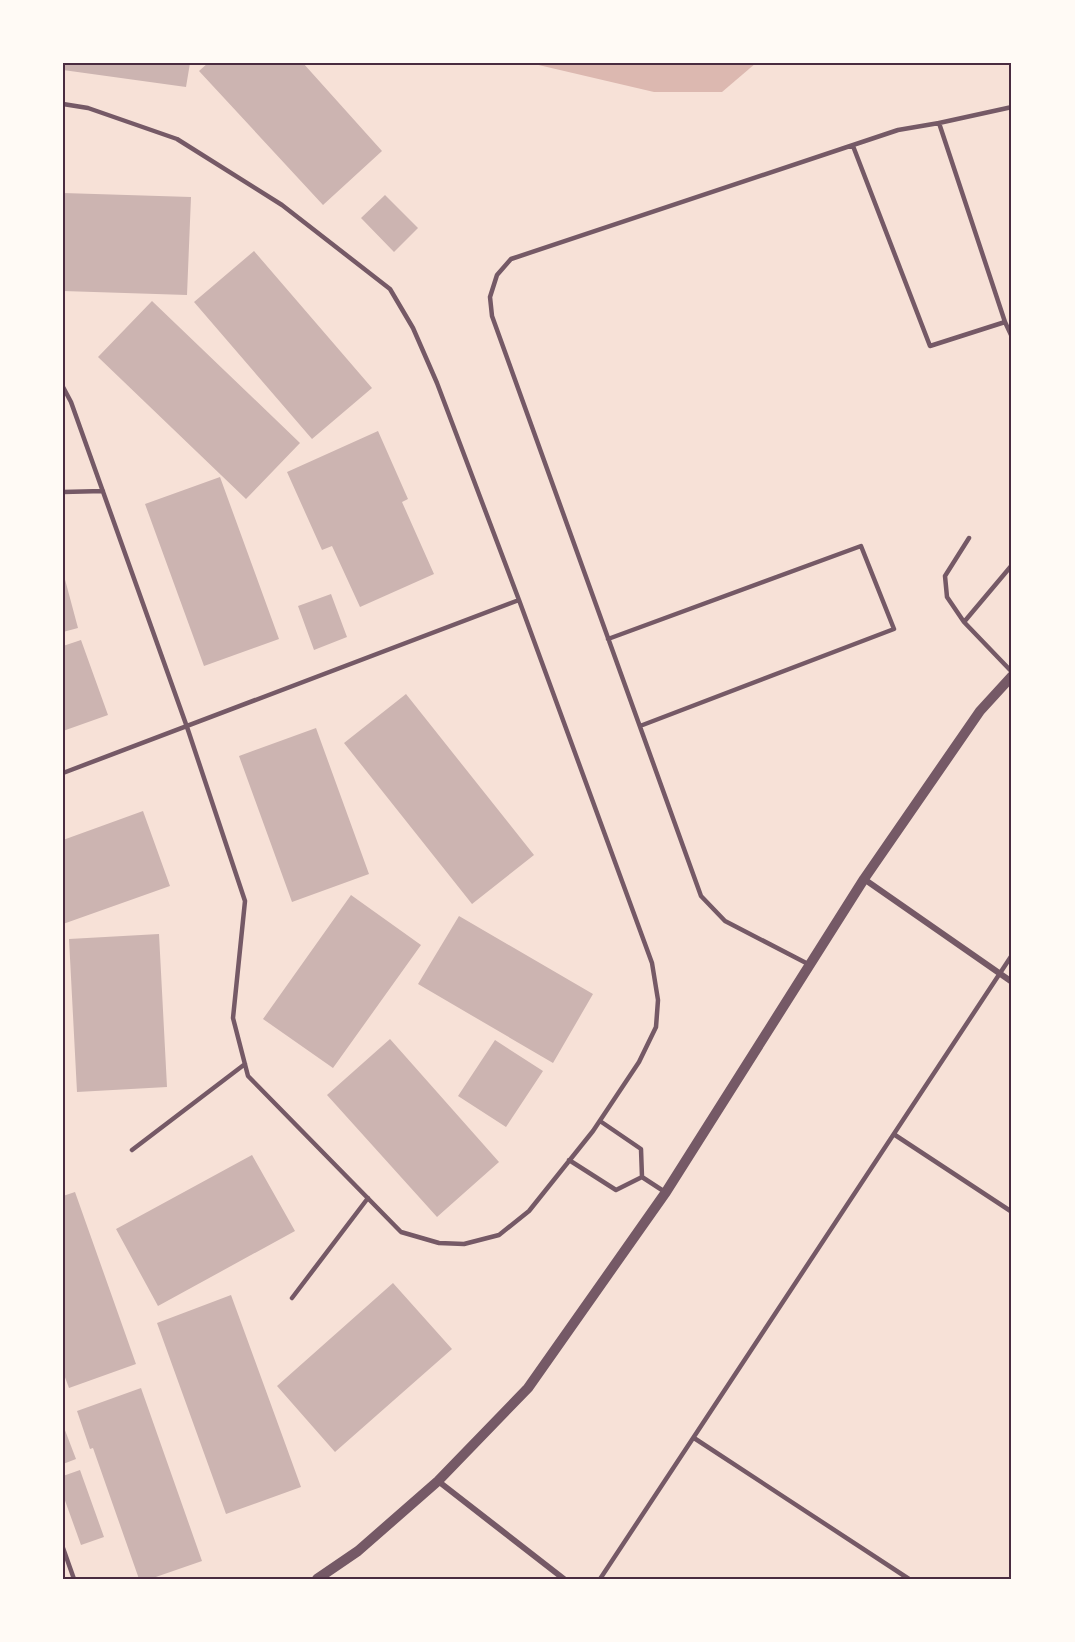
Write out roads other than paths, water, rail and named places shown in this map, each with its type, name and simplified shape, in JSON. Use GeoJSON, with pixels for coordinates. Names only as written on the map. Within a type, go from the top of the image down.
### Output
{"type":"FeatureCollection","features":[{"type":"Feature","properties":{"kind":"street"},"geometry":{"type":"LineString","coordinates":[[318,1579],[358,1551],[438,1481],[528,1388],[666,1192],[864,879],[980,711],[1012,674]]}},
{"type":"Feature","properties":{"kind":"street"},"geometry":{"type":"LineString","coordinates":[[864,879],[1012,982]]}},
{"type":"Feature","properties":{"kind":"street"},"geometry":{"type":"LineString","coordinates":[[438,1481],[564,1579]]}},
{"type":"Feature","properties":{"kind":"lane"},"geometry":{"type":"LineString","coordinates":[[63,104],[87,108],[177,139],[282,205],[390,290],[413,328],[437,383],[652,963],[658,1000],[656,1027],[639,1062],[600,1121],[529,1211],[499,1235],[464,1244],[439,1244],[401,1232],[248,1076],[233,1018],[245,901],[187,726],[71,402],[63,387]]}},
{"type":"Feature","properties":{"kind":"lane"},"geometry":{"type":"LineString","coordinates":[[810,965],[725,921],[701,896],[492,316],[490,297],[497,275],[511,259],[898,130],[1012,106]]}},
{"type":"Feature","properties":{"kind":"lane"},"geometry":{"type":"LineString","coordinates":[[939,123],[1012,337]]}},
{"type":"Feature","properties":{"kind":"lane"},"geometry":{"type":"LineString","coordinates":[[853,146],[930,346],[1005,322]]}},
{"type":"Feature","properties":{"kind":"lane"},"geometry":{"type":"LineString","coordinates":[[63,492],[103,491]]}},
{"type":"Feature","properties":{"kind":"lane"},"geometry":{"type":"LineString","coordinates":[[969,538],[945,576],[947,597],[964,622],[1012,674]]}},
{"type":"Feature","properties":{"kind":"lane"},"geometry":{"type":"LineString","coordinates":[[608,639],[861,546],[894,629],[640,726]]}},
{"type":"Feature","properties":{"kind":"lane"},"geometry":{"type":"LineString","coordinates":[[964,622],[1012,565]]}},
{"type":"Feature","properties":{"kind":"lane"},"geometry":{"type":"LineString","coordinates":[[63,773],[519,600]]}},
{"type":"Feature","properties":{"kind":"lane"},"geometry":{"type":"LineString","coordinates":[[600,1579],[1012,955]]}},
{"type":"Feature","properties":{"kind":"lane"},"geometry":{"type":"LineString","coordinates":[[132,1150],[244,1064]]}},
{"type":"Feature","properties":{"kind":"lane"},"geometry":{"type":"LineString","coordinates":[[600,1121],[641,1149],[642,1177]]}},
{"type":"Feature","properties":{"kind":"lane"},"geometry":{"type":"LineString","coordinates":[[895,1135],[1012,1212]]}},
{"type":"Feature","properties":{"kind":"lane"},"geometry":{"type":"LineString","coordinates":[[569,1160],[616,1190],[642,1177]]}},
{"type":"Feature","properties":{"kind":"lane"},"geometry":{"type":"LineString","coordinates":[[642,1177],[666,1192]]}},
{"type":"Feature","properties":{"kind":"lane"},"geometry":{"type":"LineString","coordinates":[[292,1298],[368,1198]]}},
{"type":"Feature","properties":{"kind":"lane"},"geometry":{"type":"LineString","coordinates":[[694,1438],[909,1579]]}},
{"type":"Feature","properties":{"kind":"lane"},"geometry":{"type":"LineString","coordinates":[[63,1548],[74,1579]]}},
{"type":"Feature","properties":{"kind":"lane"},"geometry":{"type":"LineString","coordinates":[[552,1579],[555,1572]]}}]}
